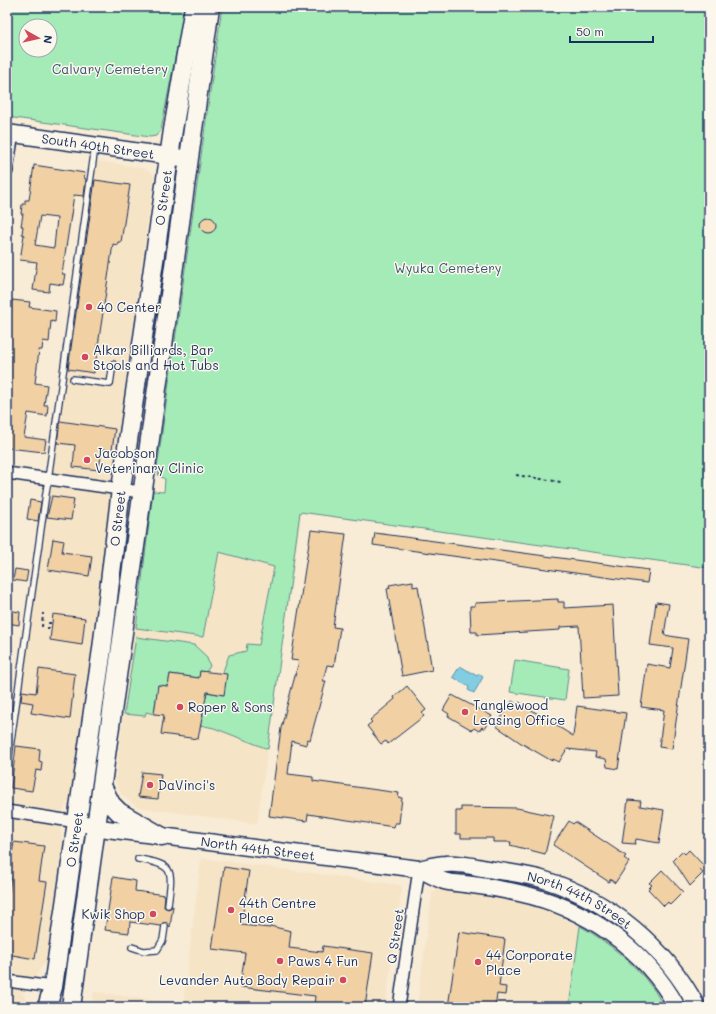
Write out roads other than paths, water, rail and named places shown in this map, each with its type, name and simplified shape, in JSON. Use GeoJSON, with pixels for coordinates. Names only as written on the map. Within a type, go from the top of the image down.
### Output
{"type":"FeatureCollection","features":[{"type":"Feature","properties":{"kind":"main road","name":"O Street"},"geometry":{"type":"LineString","coordinates":[[47,1007],[53,987],[102,649],[121,489],[169,156],[194,7]]}},
{"type":"Feature","properties":{"kind":"main road","name":"O Street"},"geometry":{"type":"LineString","coordinates":[[70,1007],[97,827],[141,492],[210,7]]}},
{"type":"Feature","properties":{"kind":"main road","name":"South 40th Street"},"geometry":{"type":"LineString","coordinates":[[10,133],[189,159]]}},
{"type":"Feature","properties":{"kind":"main road"},"geometry":{"type":"LineString","coordinates":[[102,786],[112,804],[119,812],[161,836]]}},
{"type":"Feature","properties":{"kind":"main road","name":"North 44th Street"},"geometry":{"type":"LineString","coordinates":[[77,822],[97,827],[161,836],[419,869],[447,864],[523,874],[544,880],[581,894],[617,916],[635,930],[658,952],[677,975],[697,1007]]}},
{"type":"Feature","properties":{"kind":"main road","name":"North 44th Street"},"geometry":{"type":"LineString","coordinates":[[419,869],[444,881],[520,893],[568,909],[601,926],[618,938],[646,965],[661,982],[677,1007]]}},
{"type":"Feature","properties":{"kind":"main road"},"geometry":{"type":"LineString","coordinates":[[53,987],[57,1007]]}},
{"type":"Feature","properties":{"kind":"street"},"geometry":{"type":"LineString","coordinates":[[7,171],[10,133]]}},
{"type":"Feature","properties":{"kind":"street"},"geometry":{"type":"LineString","coordinates":[[7,473],[141,492]]}},
{"type":"Feature","properties":{"kind":"street"},"geometry":{"type":"LineString","coordinates":[[7,811],[77,822]]}},
{"type":"Feature","properties":{"kind":"street","name":"Q Street"},"geometry":{"type":"LineString","coordinates":[[399,1007],[419,869]]}},
{"type":"Feature","properties":{"kind":"street"},"geometry":{"type":"LineString","coordinates":[[7,981],[53,987]]}},
{"type":"Feature","properties":{"kind":"lane"},"geometry":{"type":"LineString","coordinates":[[7,769],[95,145]]}},
{"type":"Feature","properties":{"kind":"lane"},"geometry":{"type":"LineString","coordinates":[[73,379],[110,384],[113,364]]}},
{"type":"Feature","properties":{"kind":"lane"},"geometry":{"type":"LineString","coordinates":[[138,859],[158,862],[166,867],[171,874],[168,905]]}},
{"type":"Feature","properties":{"kind":"lane"},"geometry":{"type":"LineString","coordinates":[[132,947],[144,951],[157,950],[163,940],[165,926]]}},
{"type":"Feature","properties":{"kind":"water"},"geometry":{"type":"Polygon","coordinates":[[[460,666],[477,676],[479,674],[483,677],[474,693],[468,690],[469,687],[453,677],[460,666]]]}},
{"type":"Feature","properties":{"kind":"place","name":"40 Center"},"geometry":{"type":"Point","coordinates":[89,307]}},
{"type":"Feature","properties":{"kind":"place","name":"Alkar Billiards, Bar Stools and Hot Tubs"},"geometry":{"type":"Point","coordinates":[85,357]}},
{"type":"Feature","properties":{"kind":"place","name":"Jacobson Veterinary Clinic"},"geometry":{"type":"Point","coordinates":[87,460]}},
{"type":"Feature","properties":{"kind":"place","name":"Roper & Sons"},"geometry":{"type":"Point","coordinates":[180,707]}},
{"type":"Feature","properties":{"kind":"place","name":"Tanglewood Leasing Office"},"geometry":{"type":"Point","coordinates":[465,712]}},
{"type":"Feature","properties":{"kind":"place","name":"DaVinci's"},"geometry":{"type":"Point","coordinates":[150,785]}},
{"type":"Feature","properties":{"kind":"place","name":"44th Centre Place"},"geometry":{"type":"Point","coordinates":[231,910]}},
{"type":"Feature","properties":{"kind":"place","name":"Kwik Shop"},"geometry":{"type":"Point","coordinates":[153,914]}},
{"type":"Feature","properties":{"kind":"place","name":"Paws 4 Fun"},"geometry":{"type":"Point","coordinates":[280,961]}},
{"type":"Feature","properties":{"kind":"place","name":"44 Corporate Place"},"geometry":{"type":"Point","coordinates":[478,962]}},
{"type":"Feature","properties":{"kind":"place","name":"Levander Auto Body Repair"},"geometry":{"type":"Point","coordinates":[343,980]}},
{"type":"Feature","properties":{"kind":"park label","name":"Calvary Cemetery"},"geometry":{"type":"Point","coordinates":[110,69]}},
{"type":"Feature","properties":{"kind":"park label","name":"Wyuka Cemetery"},"geometry":{"type":"Point","coordinates":[448,268]}}]}
